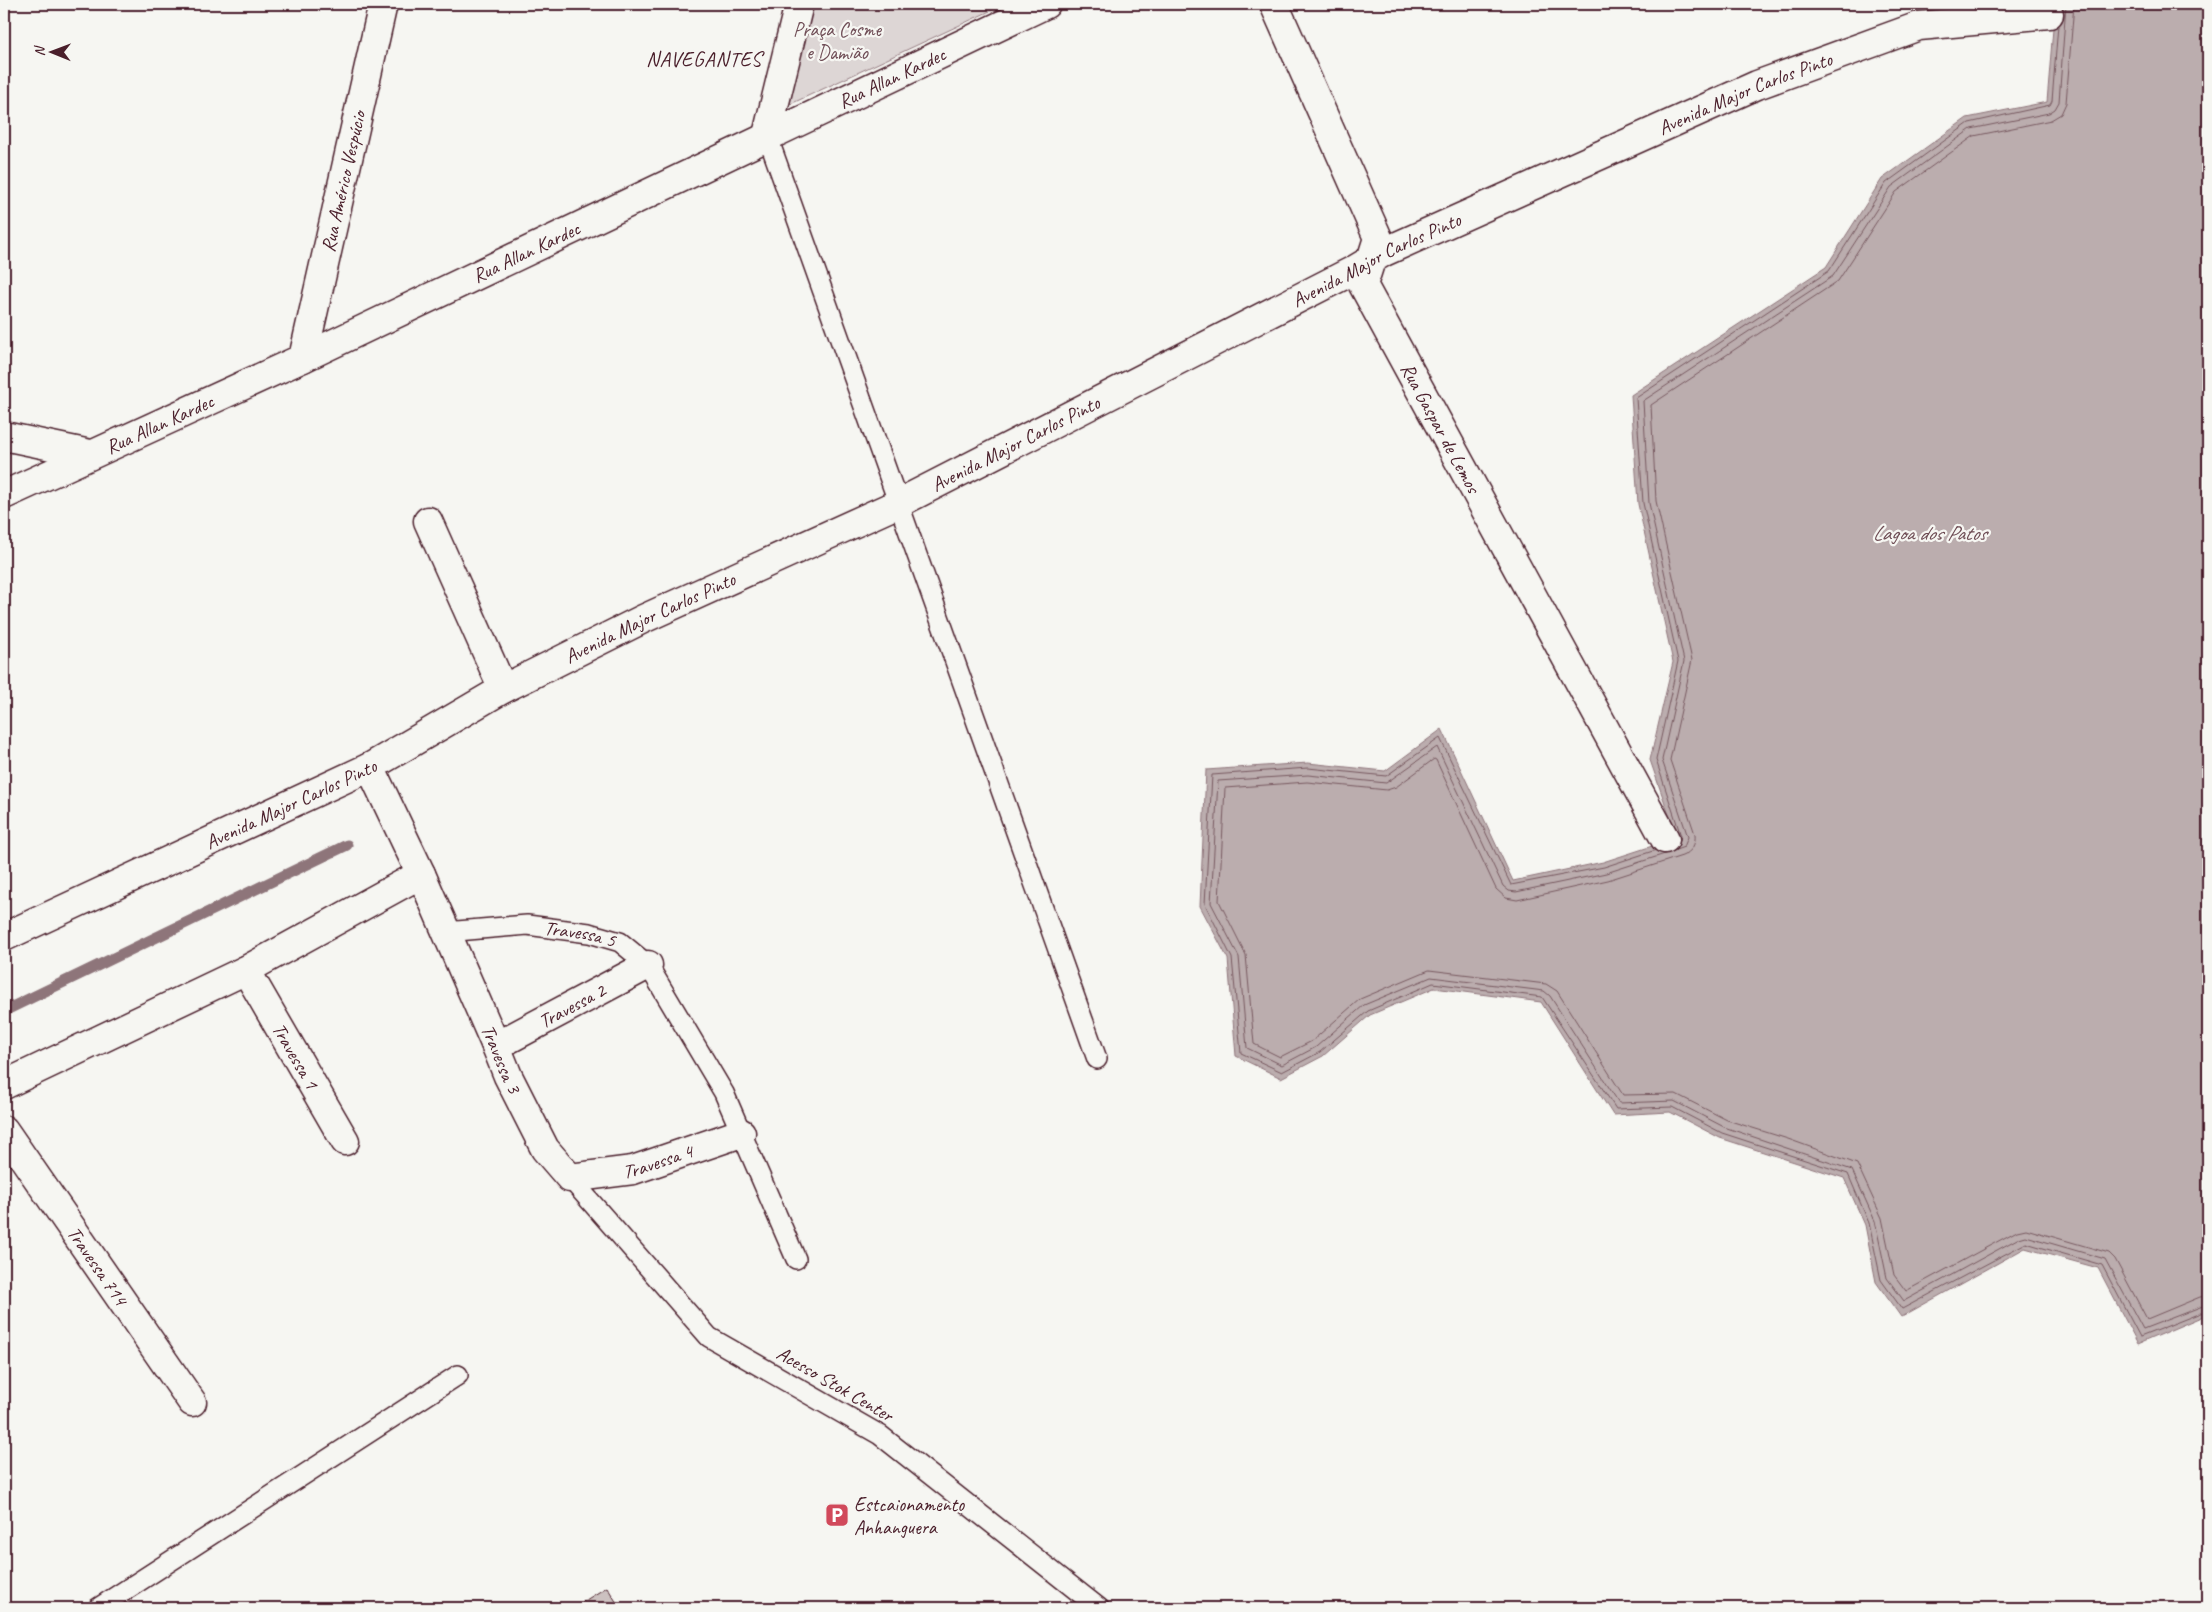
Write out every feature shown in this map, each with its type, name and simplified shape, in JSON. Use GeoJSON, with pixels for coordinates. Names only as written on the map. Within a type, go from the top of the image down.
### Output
{"type":"FeatureCollection","features":[{"type":"Feature","properties":{"kind":"street","name":"Rua Américo Vespúcio"},"geometry":{"type":"LineString","coordinates":[[303,358],[383,4]]}},
{"type":"Feature","properties":{"kind":"street"},"geometry":{"type":"LineString","coordinates":[[768,136],[799,4]]}},
{"type":"Feature","properties":{"kind":"street","name":"Rua Allan Kardec"},"geometry":{"type":"LineString","coordinates":[[4,495],[303,358],[1046,4]]}},
{"type":"Feature","properties":{"kind":"street","name":"Rua Gaspar de Lemos"},"geometry":{"type":"LineString","coordinates":[[1274,4],[1378,238],[1363,285],[1665,839]]}},
{"type":"Feature","properties":{"kind":"street","name":"Avenida Major Carlos Pinto"},"geometry":{"type":"LineString","coordinates":[[4,937],[370,768],[503,689],[642,619],[898,503],[1369,262],[1384,252],[1596,156],[1757,85],[1919,26],[2049,14]]}},
{"type":"Feature","properties":{"kind":"street"},"geometry":{"type":"LineString","coordinates":[[4,436],[90,454]]}},
{"type":"Feature","properties":{"kind":"street"},"geometry":{"type":"LineString","coordinates":[[428,520],[503,689]]}},
{"type":"Feature","properties":{"kind":"street"},"geometry":{"type":"LineString","coordinates":[[370,768],[421,874],[445,932]]}},
{"type":"Feature","properties":{"kind":"street"},"geometry":{"type":"LineString","coordinates":[[4,1085],[246,970],[421,874]]}},
{"type":"Feature","properties":{"kind":"street","name":"Travessa 3"},"geometry":{"type":"LineString","coordinates":[[445,932],[508,1076],[545,1149],[570,1178]]}},
{"type":"Feature","properties":{"kind":"street","name":"Travessa 2"},"geometry":{"type":"LineString","coordinates":[[496,1046],[648,965]]}},
{"type":"Feature","properties":{"kind":"street","name":"Travessa 1"},"geometry":{"type":"LineString","coordinates":[[246,970],[345,1141]]}},
{"type":"Feature","properties":{"kind":"street","name":"Travessa 714"},"geometry":{"type":"LineString","coordinates":[[4,1130],[192,1402]]}},
{"type":"Feature","properties":{"kind":"street","name":"Travessa 4"},"geometry":{"type":"LineString","coordinates":[[570,1178],[633,1170],[741,1133]]}},
{"type":"Feature","properties":{"kind":"lane"},"geometry":{"type":"LineString","coordinates":[[768,136],[1097,1059]]}},
{"type":"Feature","properties":{"kind":"lane","name":"Travessa 5"},"geometry":{"type":"LineString","coordinates":[[445,932],[527,925],[589,933],[620,942],[648,965],[724,1093],[796,1259]]}},
{"type":"Feature","properties":{"kind":"lane","name":"Acesso Stok Center"},"geometry":{"type":"LineString","coordinates":[[570,1178],[709,1338],[880,1435],[1099,1608]]}},
{"type":"Feature","properties":{"kind":"lane"},"geometry":{"type":"LineString","coordinates":[[98,1608],[458,1375]]}},
{"type":"Feature","properties":{"kind":"green space","name":"Praça Cosme e Damião"},"geometry":{"type":"Polygon","coordinates":[[[808,4],[1005,4],[782,108],[808,4]]]}},
{"type":"Feature","properties":{"kind":"water","name":"Lagoa dos Patos"},"geometry":{"type":"Polygon","coordinates":[[[2055,4],[2208,4],[2208,1314],[2138,1344],[2098,1268],[2025,1248],[1901,1317],[1876,1282],[1865,1225],[1844,1178],[1720,1138],[1670,1112],[1613,1115],[1541,1002],[1434,988],[1370,1015],[1323,1056],[1281,1078],[1236,1056],[1228,959],[1200,906],[1206,770],[1308,763],[1385,771],[1442,729],[1513,881],[1603,862],[1677,838],[1650,760],[1673,662],[1638,504],[1631,395],[1826,267],[1882,179],[1967,118],[2047,102],[2055,4]]]}},
{"type":"Feature","properties":{"kind":"building"},"geometry":{"type":"Polygon","coordinates":[[[607,1587],[620,1608],[573,1608],[607,1587]]]}},
{"type":"Feature","properties":{"kind":"waterway"},"geometry":{"type":"LineString","coordinates":[[4,1011],[347,845]]}},
{"type":"Feature","properties":{"kind":"place","name":"Estcaionamento Anhanguera"},"geometry":{"type":"Point","coordinates":[837,1515]}},
{"type":"Feature","properties":{"kind":"district","name":"NAVEGANTES"},"geometry":{"type":"Point","coordinates":[704,59]}}]}
